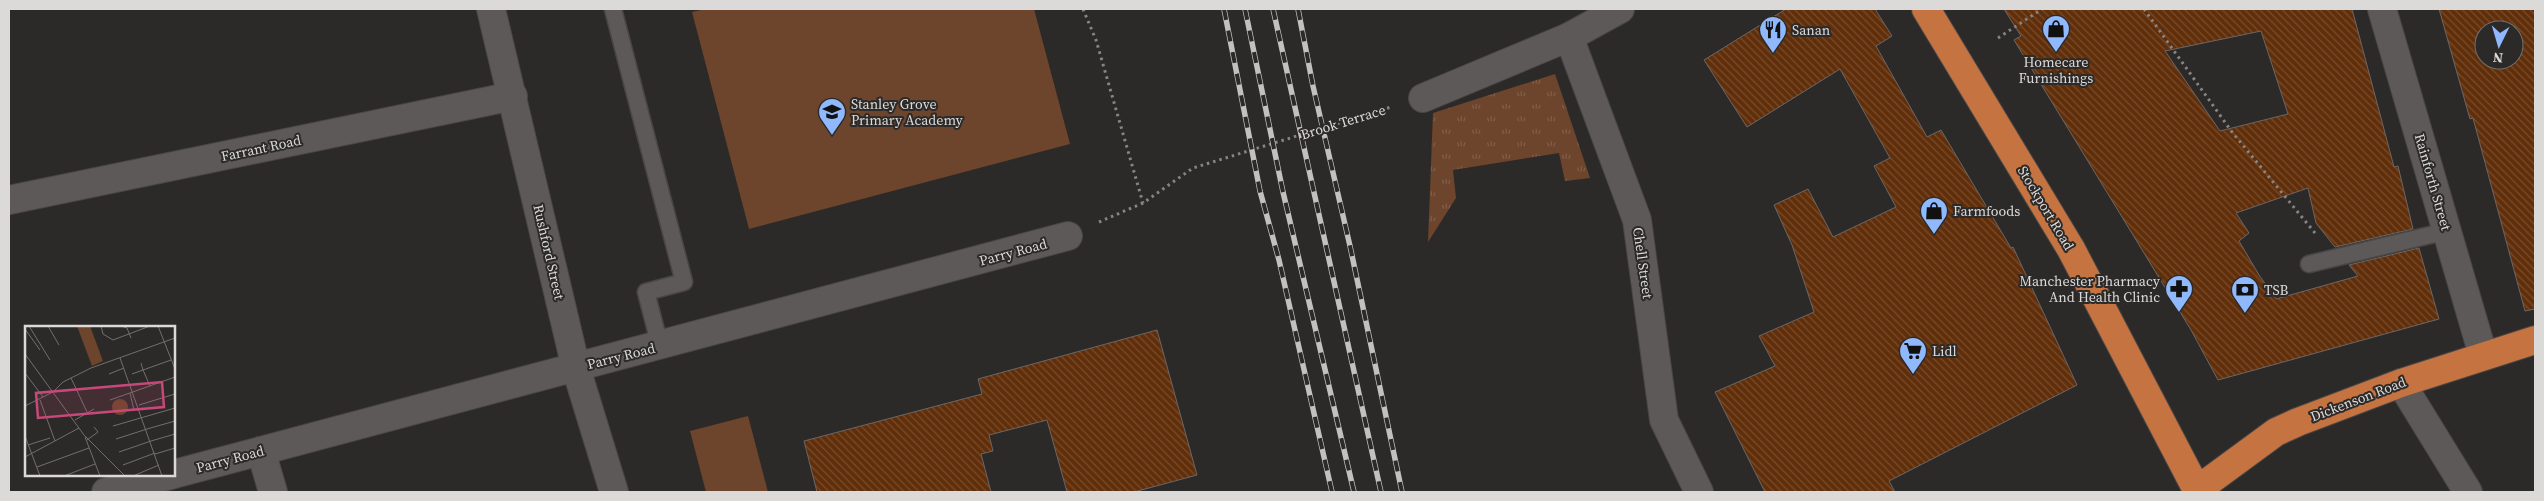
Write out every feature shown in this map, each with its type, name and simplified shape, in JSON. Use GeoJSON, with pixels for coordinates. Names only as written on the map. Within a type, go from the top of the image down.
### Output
{"type":"FeatureCollection","features":[{"type":"Feature","properties":{"kind":"highway","name":"Stockport Road"},"geometry":{"type":"LineString","coordinates":[[1926,9],[2071,249],[2198,491]]}},
{"type":"Feature","properties":{"kind":"highway","name":"Dickenson Road"},"geometry":{"type":"LineString","coordinates":[[2198,491],[2276,432],[2401,383],[2535,340]]}},
{"type":"Feature","properties":{"kind":"street","name":"Rushford Street"},"geometry":{"type":"LineString","coordinates":[[491,9],[576,368],[614,492]]}},
{"type":"Feature","properties":{"kind":"street"},"geometry":{"type":"LineString","coordinates":[[1423,98],[1569,37],[1620,9]]}},
{"type":"Feature","properties":{"kind":"street","name":"Rainforth Street"},"geometry":{"type":"LineString","coordinates":[[2382,9],[2484,356]]}},
{"type":"Feature","properties":{"kind":"street","name":"Chell Street"},"geometry":{"type":"LineString","coordinates":[[1569,37],[1637,220],[1664,420],[1699,492]]}},
{"type":"Feature","properties":{"kind":"street","name":"Farrant Road"},"geometry":{"type":"LineString","coordinates":[[9,200],[513,96]]}},
{"type":"Feature","properties":{"kind":"street","name":"Parry Road"},"geometry":{"type":"LineString","coordinates":[[175,473],[660,346],[1068,236]]}},
{"type":"Feature","properties":{"kind":"street"},"geometry":{"type":"LineString","coordinates":[[2401,383],[2468,492]]}},
{"type":"Feature","properties":{"kind":"street"},"geometry":{"type":"LineString","coordinates":[[260,451],[273,492]]}},
{"type":"Feature","properties":{"kind":"street","name":"Parry Road"},"geometry":{"type":"LineString","coordinates":[[106,492],[165,476]]}},
{"type":"Feature","properties":{"kind":"lane"},"geometry":{"type":"LineString","coordinates":[[613,9],[684,282],[646,292],[660,346]]}},
{"type":"Feature","properties":{"kind":"lane"},"geometry":{"type":"LineString","coordinates":[[2308,264],[2447,231]]}},
{"type":"Feature","properties":{"kind":"path"},"geometry":{"type":"LineString","coordinates":[[1083,9],[1096,40],[1143,202]]}},
{"type":"Feature","properties":{"kind":"path"},"geometry":{"type":"LineString","coordinates":[[1998,38],[2042,9]]}},
{"type":"Feature","properties":{"kind":"path"},"geometry":{"type":"LineString","coordinates":[[2144,9],[2232,132],[2335,258]]}},
{"type":"Feature","properties":{"kind":"path","name":"Brook Terrace"},"geometry":{"type":"LineString","coordinates":[[1068,236],[1143,202],[1193,168],[1423,98]]}},
{"type":"Feature","properties":{"kind":"green space"},"geometry":{"type":"Polygon","coordinates":[[[706,9],[1034,9],[1070,144],[749,229],[692,12],[706,9]]]}},
{"type":"Feature","properties":{"kind":"green space"},"geometry":{"type":"Polygon","coordinates":[[[1555,74],[1590,178],[1565,181],[1559,153],[1453,170],[1456,198],[1428,242],[1433,113],[1555,74]]]}},
{"type":"Feature","properties":{"kind":"green space"},"geometry":{"type":"Polygon","coordinates":[[[748,416],[768,492],[706,492],[690,431],[748,416]]]}},
{"type":"Feature","properties":{"kind":"building"},"geometry":{"type":"Polygon","coordinates":[[[1786,9],[1875,9],[1892,36],[1876,46],[1927,137],[1941,130],[2011,248],[2013,247],[2077,385],[1889,481],[1895,492],[1765,492],[1715,392],[1775,366],[1759,336],[1814,312],[1792,245],[1774,205],[1808,189],[1833,237],[1896,207],[1874,166],[1890,158],[1840,69],[1747,127],[1704,60],[1786,9]]]}},
{"type":"Feature","properties":{"kind":"building"},"geometry":{"type":"Polygon","coordinates":[[[2004,9],[2352,9],[2394,167],[2398,166],[2413,229],[2335,247],[2316,223],[2308,188],[2236,213],[2249,233],[2239,241],[2276,299],[2358,276],[2349,265],[2419,248],[2439,319],[2218,380],[2191,330],[2014,40],[2021,36],[2004,9]],[[2261,31],[2165,51],[2220,131],[2288,114],[2261,31]]]}},
{"type":"Feature","properties":{"kind":"building"},"geometry":{"type":"Polygon","coordinates":[[[2439,9],[2535,9],[2535,309],[2525,311],[2473,118],[2470,119],[2439,9]]]}},
{"type":"Feature","properties":{"kind":"building"},"geometry":{"type":"Polygon","coordinates":[[[1157,330],[1197,475],[1134,492],[1067,492],[1047,420],[989,435],[993,451],[981,454],[991,492],[817,492],[804,441],[982,394],[978,379],[1157,330]]]}},
{"type":"Feature","properties":{"kind":"railway"},"geometry":{"type":"LineString","coordinates":[[1224,9],[1260,191],[1279,260],[1332,492]]}},
{"type":"Feature","properties":{"kind":"railway"},"geometry":{"type":"LineString","coordinates":[[1245,9],[1283,192],[1354,492]]}},
{"type":"Feature","properties":{"kind":"railway"},"geometry":{"type":"LineString","coordinates":[[1273,9],[1381,492]]}},
{"type":"Feature","properties":{"kind":"railway"},"geometry":{"type":"LineString","coordinates":[[1298,9],[1313,86],[1350,246],[1402,492]]}},
{"type":"Feature","properties":{"kind":"place","name":"Homecare Furnishings"},"geometry":{"type":"Point","coordinates":[2056,53]}},
{"type":"Feature","properties":{"kind":"place","name":"Sanan"},"geometry":{"type":"Point","coordinates":[1773,54]}},
{"type":"Feature","properties":{"kind":"place","name":"Stanley Grove Primary Academy"},"geometry":{"type":"Point","coordinates":[832,136]}},
{"type":"Feature","properties":{"kind":"place","name":"Farmfoods"},"geometry":{"type":"Point","coordinates":[1934,235]}},
{"type":"Feature","properties":{"kind":"place","name":"Manchester Pharmacy And Health Clinic"},"geometry":{"type":"Point","coordinates":[2179,313]}},
{"type":"Feature","properties":{"kind":"place","name":"TSB"},"geometry":{"type":"Point","coordinates":[2245,314]}},
{"type":"Feature","properties":{"kind":"place","name":"Lidl"},"geometry":{"type":"Point","coordinates":[1913,375]}}]}
